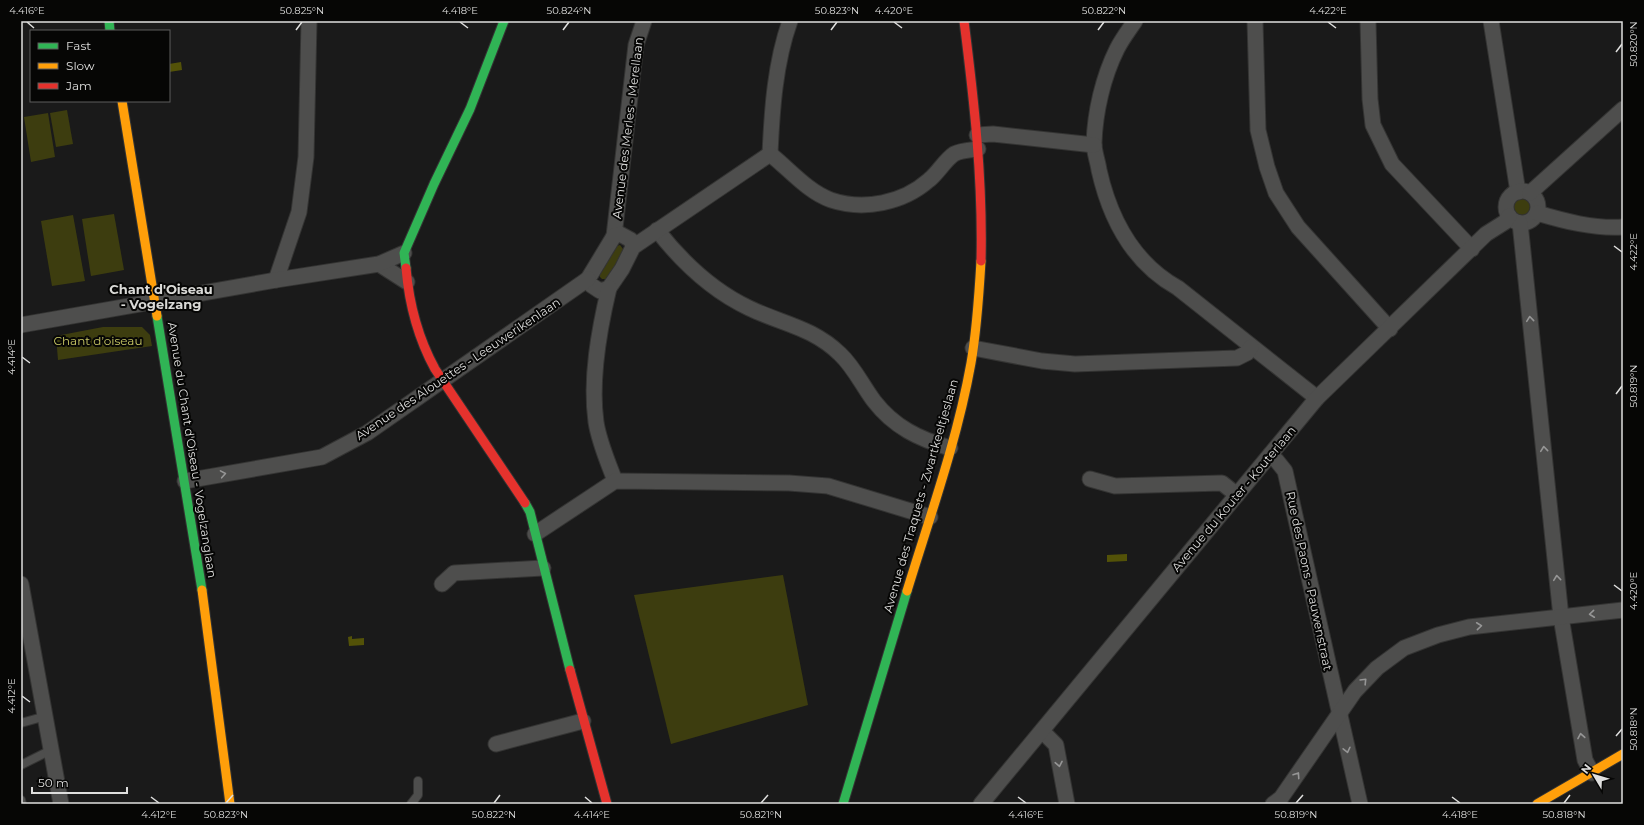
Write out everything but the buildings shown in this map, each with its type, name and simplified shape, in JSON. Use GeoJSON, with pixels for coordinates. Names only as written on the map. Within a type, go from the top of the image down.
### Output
{"type":"FeatureCollection","features":[{"type":"Feature","properties":{"kind":"street"},"geometry":{"type":"LineString","coordinates":[[276,280],[300,212],[306,157],[309,21]]}},
{"type":"Feature","properties":{"kind":"street"},"geometry":{"type":"LineString","coordinates":[[504,21],[470,109],[434,184],[404,253],[406,282],[417,330],[425,350],[443,380],[521,494],[530,512],[583,721],[607,804]]}},
{"type":"Feature","properties":{"kind":"street","name":"Avenue des Merles - Merellaan"},"geometry":{"type":"LineString","coordinates":[[614,236],[636,45],[644,21]]}},
{"type":"Feature","properties":{"kind":"street"},"geometry":{"type":"LineString","coordinates":[[770,154],[772,113],[778,73],[790,21]]}},
{"type":"Feature","properties":{"kind":"street","name":"Avenue des Traquets - Zwartkeeltjeslaan"},"geometry":{"type":"LineString","coordinates":[[844,804],[950,448],[963,399],[973,348],[979,292],[981,180],[964,21]]}},
{"type":"Feature","properties":{"kind":"street"},"geometry":{"type":"LineString","coordinates":[[1135,21],[1117,49],[1103,86],[1094,145],[1109,204],[1121,230],[1139,257],[1160,278],[1178,288],[1317,398]]}},
{"type":"Feature","properties":{"kind":"street"},"geometry":{"type":"LineString","coordinates":[[1254,21],[1258,130],[1267,167],[1276,192],[1298,227],[1390,329]]}},
{"type":"Feature","properties":{"kind":"street"},"geometry":{"type":"LineString","coordinates":[[1368,21],[1370,99],[1373,125],[1392,164],[1472,249]]}},
{"type":"Feature","properties":{"kind":"street"},"geometry":{"type":"LineString","coordinates":[[1492,21],[1512,161],[1524,193],[1537,202],[1537,214],[1530,221],[1515,220]]}},
{"type":"Feature","properties":{"kind":"street","name":"Avenue du Chant d'Oiseau - Vogelzanglaan"},"geometry":{"type":"LineString","coordinates":[[122,102],[201,583],[230,804]]}},
{"type":"Feature","properties":{"kind":"street"},"geometry":{"type":"LineString","coordinates":[[1592,772],[1585,760],[1561,617],[1515,220],[1507,212],[1507,202],[1513,194],[1524,193],[1623,109]]}},
{"type":"Feature","properties":{"kind":"street"},"geometry":{"type":"LineString","coordinates":[[770,154],[811,188],[831,200],[858,205],[889,202],[907,195],[928,181],[954,154],[993,134],[1094,145]]}},
{"type":"Feature","properties":{"kind":"street"},"geometry":{"type":"LineString","coordinates":[[615,481],[597,424],[594,397],[604,311],[609,288],[633,247],[770,154]]}},
{"type":"Feature","properties":{"kind":"street"},"geometry":{"type":"LineString","coordinates":[[1537,214],[1575,223],[1612,228],[1623,227]]}},
{"type":"Feature","properties":{"kind":"street","name":"Avenue du Kouter - Kouterlaan"},"geometry":{"type":"LineString","coordinates":[[981,804],[1317,398],[1390,329],[1486,234],[1505,222],[1515,220]]}},
{"type":"Feature","properties":{"kind":"street"},"geometry":{"type":"LineString","coordinates":[[657,230],[693,271],[725,295],[750,309],[805,330],[840,354],[853,368],[874,401],[896,424],[912,435],[950,448]]}},
{"type":"Feature","properties":{"kind":"street"},"geometry":{"type":"LineString","coordinates":[[609,288],[600,291],[591,285],[588,279],[614,236],[620,234],[631,240],[633,247]]}},
{"type":"Feature","properties":{"kind":"street"},"geometry":{"type":"LineString","coordinates":[[21,325],[276,280],[379,264],[404,253]]}},
{"type":"Feature","properties":{"kind":"street"},"geometry":{"type":"LineString","coordinates":[[379,264],[406,282]]}},
{"type":"Feature","properties":{"kind":"street","name":"Avenue des Alouettes - Leeuwerikenlaan"},"geometry":{"type":"LineString","coordinates":[[185,481],[322,458],[367,433],[588,279]]}},
{"type":"Feature","properties":{"kind":"street"},"geometry":{"type":"LineString","coordinates":[[973,348],[1042,361],[1076,364],[1237,358],[1247,353],[1251,347]]}},
{"type":"Feature","properties":{"kind":"street","name":"Rue des Paons - Pauwenstraat"},"geometry":{"type":"LineString","coordinates":[[1270,455],[1278,460],[1285,471],[1360,804]]}},
{"type":"Feature","properties":{"kind":"street"},"geometry":{"type":"LineString","coordinates":[[1090,479],[1115,486],[1222,483],[1237,495]]}},
{"type":"Feature","properties":{"kind":"street"},"geometry":{"type":"LineString","coordinates":[[535,534],[615,481],[788,483],[828,486],[930,517]]}},
{"type":"Feature","properties":{"kind":"street"},"geometry":{"type":"LineString","coordinates":[[442,584],[454,573],[543,568]]}},
{"type":"Feature","properties":{"kind":"street"},"geometry":{"type":"LineString","coordinates":[[21,584],[62,804]]}},
{"type":"Feature","properties":{"kind":"street"},"geometry":{"type":"LineString","coordinates":[[1273,804],[1281,798],[1355,691],[1377,668],[1404,648],[1438,635],[1469,627],[1623,610]]}},
{"type":"Feature","properties":{"kind":"street"},"geometry":{"type":"LineString","coordinates":[[496,744],[583,721]]}},
{"type":"Feature","properties":{"kind":"street"},"geometry":{"type":"LineString","coordinates":[[1042,731],[1056,745],[1067,804]]}},
{"type":"Feature","properties":{"kind":"street"},"geometry":{"type":"LineString","coordinates":[[1537,804],[1623,754]]}},
{"type":"Feature","properties":{"kind":"lane"},"geometry":{"type":"LineString","coordinates":[[21,722],[46,716]]}},
{"type":"Feature","properties":{"kind":"lane"},"geometry":{"type":"LineString","coordinates":[[21,765],[53,750]]}},
{"type":"Feature","properties":{"kind":"lane"},"geometry":{"type":"LineString","coordinates":[[411,804],[418,795],[418,781]]}},
{"type":"Feature","properties":{"kind":"lane"},"geometry":{"type":"LineString","coordinates":[[21,800],[22,804]]}},
{"type":"Feature","properties":{"kind":"green space"},"geometry":{"type":"Polygon","coordinates":[[[67,110],[73,144],[56,147],[50,113],[67,110]]]}},
{"type":"Feature","properties":{"kind":"green space"},"geometry":{"type":"Polygon","coordinates":[[[48,113],[55,157],[31,162],[24,117],[48,113]]]}},
{"type":"Feature","properties":{"kind":"green space"},"geometry":{"type":"Polygon","coordinates":[[[1522,199],[1528,201],[1530,207],[1528,213],[1522,215],[1516,213],[1514,207],[1516,201],[1522,199]]]}},
{"type":"Feature","properties":{"kind":"green space"},"geometry":{"type":"Polygon","coordinates":[[[114,214],[124,270],[91,276],[82,219],[114,214]]]}},
{"type":"Feature","properties":{"kind":"green space"},"geometry":{"type":"Polygon","coordinates":[[[73,215],[85,281],[52,286],[41,221],[73,215]]]}},
{"type":"Feature","properties":{"kind":"green space"},"geometry":{"type":"Polygon","coordinates":[[[620,245],[624,253],[608,279],[602,279],[600,277],[600,272],[614,247],[620,245]]]}},
{"type":"Feature","properties":{"kind":"green space","name":"Chant d’oiseau"},"geometry":{"type":"Polygon","coordinates":[[[103,327],[142,327],[150,335],[152,346],[58,360],[56,336],[103,327]]]}},
{"type":"Feature","properties":{"kind":"green space"},"geometry":{"type":"Polygon","coordinates":[[[783,575],[808,705],[671,744],[634,595],[783,575]]]}},
{"type":"Feature","properties":{"kind":"shaded area"},"geometry":{"type":"Polygon","coordinates":[[[181,62],[182,70],[170,72],[170,64],[181,62]]]}},
{"type":"Feature","properties":{"kind":"shaded area"},"geometry":{"type":"Polygon","coordinates":[[[1127,554],[1127,561],[1107,562],[1107,555],[1127,554]]]}},
{"type":"Feature","properties":{"kind":"shaded area"},"geometry":{"type":"Polygon","coordinates":[[[352,636],[352,639],[364,638],[364,645],[349,646],[348,637],[352,636]]]}},
{"type":"Feature","properties":{"kind":"traffic: fast"},"geometry":{"type":"LineString","coordinates":[[109,21],[110,30]]}},
{"type":"Feature","properties":{"kind":"traffic: fast"},"geometry":{"type":"LineString","coordinates":[[406,268],[404,253],[434,184],[470,109],[504,21]]}},
{"type":"Feature","properties":{"kind":"traffic: fast"},"geometry":{"type":"LineString","coordinates":[[157,316],[202,590]]}},
{"type":"Feature","properties":{"kind":"traffic: fast"},"geometry":{"type":"LineString","coordinates":[[525,503],[530,512],[570,670]]}},
{"type":"Feature","properties":{"kind":"traffic: fast"},"geometry":{"type":"LineString","coordinates":[[843,804],[907,591]]}},
{"type":"Feature","properties":{"kind":"traffic: slow"},"geometry":{"type":"LineString","coordinates":[[122,102],[157,316]]}},
{"type":"Feature","properties":{"kind":"traffic: slow"},"geometry":{"type":"LineString","coordinates":[[907,591],[951,450],[965,392],[975,338],[981,261]]}},
{"type":"Feature","properties":{"kind":"traffic: slow"},"geometry":{"type":"LineString","coordinates":[[202,590],[230,804]]}},
{"type":"Feature","properties":{"kind":"traffic: slow"},"geometry":{"type":"LineString","coordinates":[[1537,804],[1623,754]]}},
{"type":"Feature","properties":{"kind":"traffic: jam"},"geometry":{"type":"LineString","coordinates":[[964,21],[979,170],[981,200],[981,261]]}},
{"type":"Feature","properties":{"kind":"traffic: jam"},"geometry":{"type":"LineString","coordinates":[[406,268],[409,294],[415,320],[419,333],[435,369],[525,503]]}},
{"type":"Feature","properties":{"kind":"traffic: jam"},"geometry":{"type":"LineString","coordinates":[[570,670],[607,804]]}},
{"type":"Feature","properties":{"kind":"district","name":"Chant d'Oiseau - Vogelzang"},"geometry":{"type":"Point","coordinates":[161,296]}}]}
